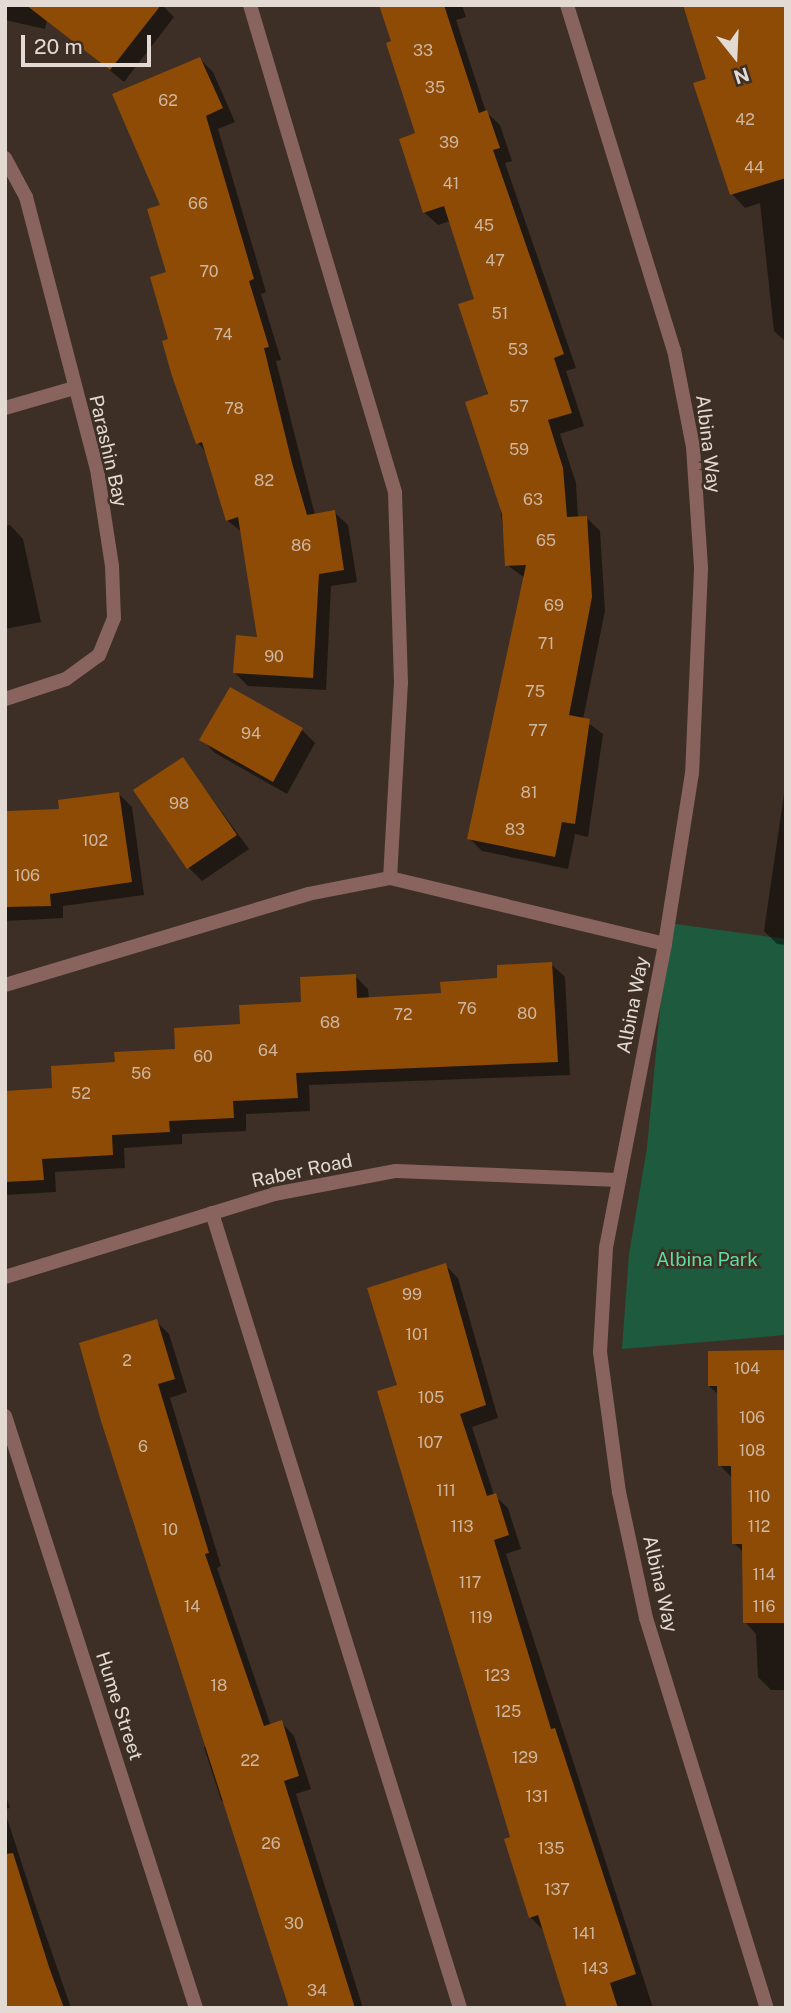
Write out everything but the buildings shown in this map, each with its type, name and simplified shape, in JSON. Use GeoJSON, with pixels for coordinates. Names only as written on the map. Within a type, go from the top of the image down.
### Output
{"type":"FeatureCollection","features":[{"type":"Feature","properties":{"kind":"street"},"geometry":{"type":"LineString","coordinates":[[250,5],[395,492],[401,682],[390,877]]}},
{"type":"Feature","properties":{"kind":"street","name":"Albina Way"},"geometry":{"type":"LineString","coordinates":[[567,5],[674,350],[693,447],[701,569],[692,773],[665,943],[606,1248],[600,1352],[619,1492],[646,1618],[767,2008]]}},
{"type":"Feature","properties":{"kind":"street","name":"Parashin Bay"},"geometry":{"type":"LineString","coordinates":[[5,158],[26,197],[97,469],[112,566],[114,618],[99,655],[66,679],[5,699]]}},
{"type":"Feature","properties":{"kind":"street"},"geometry":{"type":"LineString","coordinates":[[5,408],[74,388]]}},
{"type":"Feature","properties":{"kind":"street"},"geometry":{"type":"LineString","coordinates":[[5,985],[308,894],[390,877],[665,943]]}},
{"type":"Feature","properties":{"kind":"street","name":"Raber Road"},"geometry":{"type":"LineString","coordinates":[[5,1277],[274,1194],[396,1171],[618,1180]]}},
{"type":"Feature","properties":{"kind":"street"},"geometry":{"type":"LineString","coordinates":[[212,1213],[460,2008]]}},
{"type":"Feature","properties":{"kind":"street","name":"Hume Street"},"geometry":{"type":"LineString","coordinates":[[5,1416],[196,2008]]}},
{"type":"Feature","properties":{"kind":"green space","name":"Albina Park"},"geometry":{"type":"Polygon","coordinates":[[[668,923],[786,939],[786,1335],[622,1349],[629,1254],[647,1148],[668,923]]]}}]}
